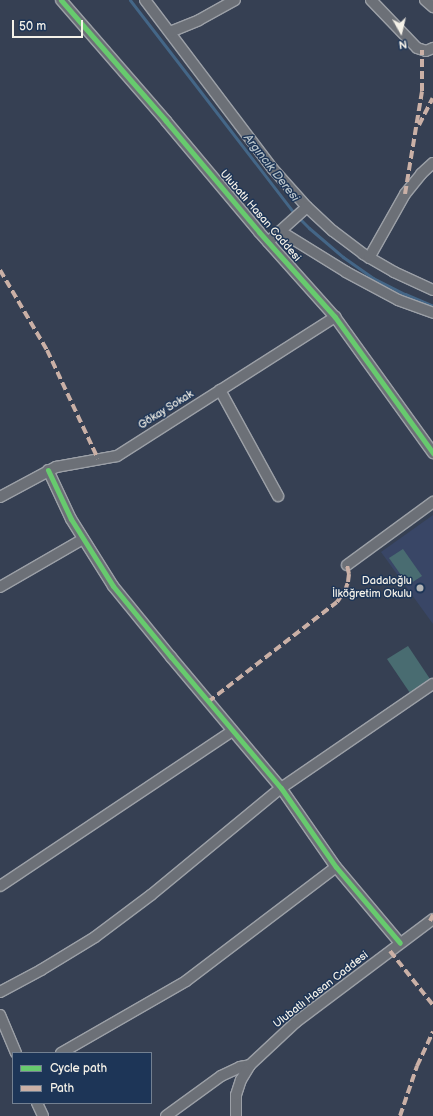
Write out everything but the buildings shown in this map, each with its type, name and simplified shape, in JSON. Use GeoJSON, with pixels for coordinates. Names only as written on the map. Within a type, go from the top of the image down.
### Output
{"type":"FeatureCollection","features":[{"type":"Feature","properties":{"kind":"street","name":"Ulubatlı Hasan Caddesi"},"geometry":{"type":"LineString","coordinates":[[61,0],[268,242],[335,317],[433,454]]}},
{"type":"Feature","properties":{"kind":"street"},"geometry":{"type":"LineString","coordinates":[[146,0],[273,169],[307,207],[338,235],[369,258],[394,272],[433,290]]}},
{"type":"Feature","properties":{"kind":"street"},"geometry":{"type":"LineString","coordinates":[[170,32],[199,20],[235,0]]}},
{"type":"Feature","properties":{"kind":"street"},"geometry":{"type":"LineString","coordinates":[[371,0],[417,48],[426,51],[433,48]]}},
{"type":"Feature","properties":{"kind":"street"},"geometry":{"type":"LineString","coordinates":[[425,0],[433,7]]}},
{"type":"Feature","properties":{"kind":"street"},"geometry":{"type":"LineString","coordinates":[[369,258],[405,194],[421,174],[433,163]]}},
{"type":"Feature","properties":{"kind":"street"},"geometry":{"type":"LineString","coordinates":[[268,242],[307,207]]}},
{"type":"Feature","properties":{"kind":"street"},"geometry":{"type":"LineString","coordinates":[[280,231],[346,272],[398,300],[433,313]]}},
{"type":"Feature","properties":{"kind":"street","name":"Gökay Sokak"},"geometry":{"type":"LineString","coordinates":[[0,497],[48,470],[67,464],[117,456],[335,317]]}},
{"type":"Feature","properties":{"kind":"street"},"geometry":{"type":"LineString","coordinates":[[220,390],[278,496]]}},
{"type":"Feature","properties":{"kind":"street"},"geometry":{"type":"LineString","coordinates":[[48,470],[82,539],[113,586],[281,788],[336,866],[400,943]]}},
{"type":"Feature","properties":{"kind":"street"},"geometry":{"type":"LineString","coordinates":[[347,565],[433,502]]}},
{"type":"Feature","properties":{"kind":"street"},"geometry":{"type":"LineString","coordinates":[[0,587],[82,539]]}},
{"type":"Feature","properties":{"kind":"street"},"geometry":{"type":"LineString","coordinates":[[0,992],[66,956],[123,917],[281,788],[433,684]]}},
{"type":"Feature","properties":{"kind":"street"},"geometry":{"type":"LineString","coordinates":[[0,886],[232,730]]}},
{"type":"Feature","properties":{"kind":"street"},"geometry":{"type":"LineString","coordinates":[[62,1052],[186,981],[336,866]]}},
{"type":"Feature","properties":{"kind":"street","name":"Ulubatlı Hasan Caddesi"},"geometry":{"type":"LineString","coordinates":[[236,1116],[236,1095],[241,1080],[250,1065],[296,1022],[433,919]]}},
{"type":"Feature","properties":{"kind":"street"},"geometry":{"type":"LineString","coordinates":[[0,1016],[16,1052]]}},
{"type":"Feature","properties":{"kind":"street"},"geometry":{"type":"LineString","coordinates":[[166,1116],[221,1076],[240,1067],[250,1065]]}},
{"type":"Feature","properties":{"kind":"street"},"geometry":{"type":"LineString","coordinates":[[37,1104],[43,1116]]}},
{"type":"Feature","properties":{"kind":"shaded area","name":"Dadaloğlu İlköğretim Okulu"},"geometry":{"type":"Polygon","coordinates":[[[433,515],[433,624],[381,552],[433,515]]]}},
{"type":"Feature","properties":{"kind":"green space"},"geometry":{"type":"Polygon","coordinates":[[[403,549],[422,576],[408,585],[389,558],[403,549]]]}},
{"type":"Feature","properties":{"kind":"green space"},"geometry":{"type":"Polygon","coordinates":[[[408,646],[430,679],[410,693],[387,659],[408,646]]]}},
{"type":"Feature","properties":{"kind":"waterway","name":"Argıncık Deresi"},"geometry":{"type":"LineString","coordinates":[[130,0],[293,212],[343,257],[373,278],[433,306]]}},
{"type":"Feature","properties":{"kind":"marked path"},"geometry":{"type":"LineString","coordinates":[[405,194],[422,91],[422,50]]}},
{"type":"Feature","properties":{"kind":"marked path"},"geometry":{"type":"LineString","coordinates":[[419,125],[433,98]]}},
{"type":"Feature","properties":{"kind":"marked path"},"geometry":{"type":"LineString","coordinates":[[0,270],[47,350],[98,459]]}},
{"type":"Feature","properties":{"kind":"marked path"},"geometry":{"type":"LineString","coordinates":[[208,702],[337,602],[345,591],[348,582],[349,574],[347,565]]}},
{"type":"Feature","properties":{"kind":"marked path"},"geometry":{"type":"LineString","coordinates":[[430,921],[433,915]]}},
{"type":"Feature","properties":{"kind":"marked path"},"geometry":{"type":"LineString","coordinates":[[390,951],[433,1005]]}},
{"type":"Feature","properties":{"kind":"marked path"},"geometry":{"type":"LineString","coordinates":[[400,1116],[417,1066],[433,1032]]}},
{"type":"Feature","properties":{"kind":"cycle path"},"geometry":{"type":"LineString","coordinates":[[61,0],[166,121],[259,232],[335,317],[433,453]]}},
{"type":"Feature","properties":{"kind":"cycle path"},"geometry":{"type":"LineString","coordinates":[[48,470],[71,519],[113,586],[281,788],[336,867],[400,943]]}},
{"type":"Feature","properties":{"kind":"place","name":"Dadaloğlu İlköğretim Okulu"},"geometry":{"type":"Point","coordinates":[420,588]}}]}
